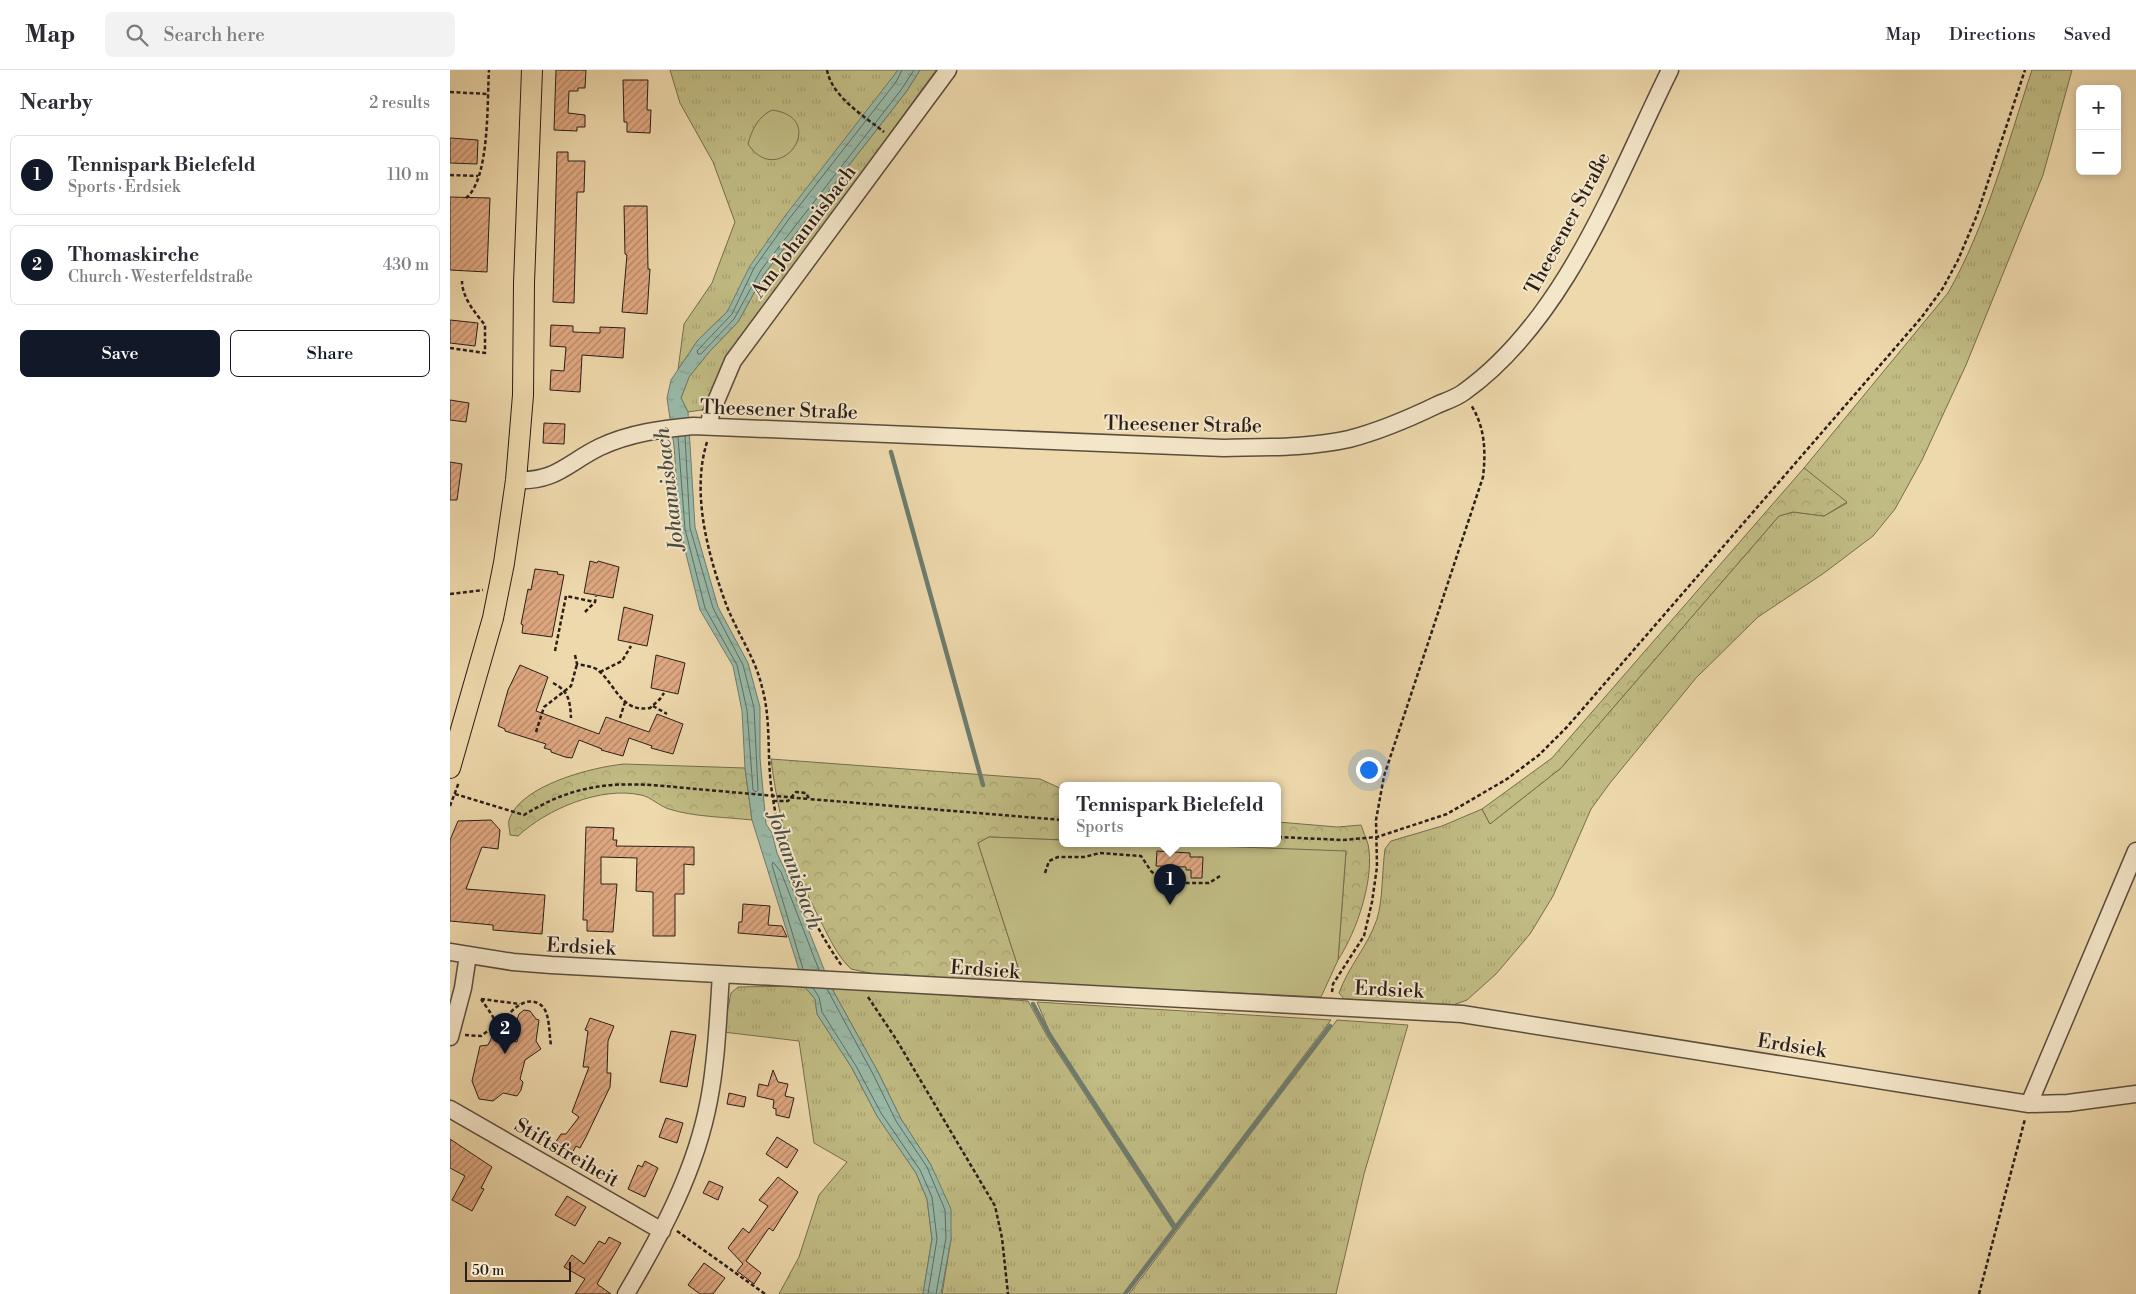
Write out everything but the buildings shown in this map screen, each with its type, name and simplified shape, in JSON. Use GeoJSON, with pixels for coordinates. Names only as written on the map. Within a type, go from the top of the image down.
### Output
{"type":"FeatureCollection","features":[{"type":"Feature","properties":{"kind":"main road"},"geometry":{"type":"LineString","coordinates":[[450,768],[455,731],[493,618],[504,563],[516,480],[523,385],[524,283],[532,70]]}},
{"type":"Feature","properties":{"kind":"street","name":"Am Johannisbach"},"geometry":{"type":"LineString","coordinates":[[709,426],[711,413],[733,360],[948,70]]}},
{"type":"Feature","properties":{"kind":"street","name":"Theesener Straße"},"geometry":{"type":"LineString","coordinates":[[516,480],[549,477],[601,447],[639,433],[709,426],[1070,443],[1224,448],[1290,446],[1348,439],[1399,424],[1463,393],[1518,345],[1558,291],[1583,246],[1670,70]]}},
{"type":"Feature","properties":{"kind":"street"},"geometry":{"type":"LineString","coordinates":[[2029,1104],[2136,851]]}},
{"type":"Feature","properties":{"kind":"street","name":"Erdsiek"},"geometry":{"type":"LineString","coordinates":[[450,952],[530,964],[1462,1014],[2029,1104],[2068,1103],[2136,1094]]}},
{"type":"Feature","properties":{"kind":"street"},"geometry":{"type":"LineString","coordinates":[[451,1034],[463,988],[468,955]]}},
{"type":"Feature","properties":{"kind":"street"},"geometry":{"type":"LineString","coordinates":[[626,1294],[664,1227],[694,1156],[706,1112],[714,1065],[721,975]]}},
{"type":"Feature","properties":{"kind":"street","name":"Stiftsfreiheit"},"geometry":{"type":"LineString","coordinates":[[450,1109],[664,1227]]}},
{"type":"Feature","properties":{"kind":"path"},"geometry":{"type":"LineString","coordinates":[[466,198],[473,193],[485,153],[489,70]]}},
{"type":"Feature","properties":{"kind":"path"},"geometry":{"type":"LineString","coordinates":[[827,70],[834,87],[848,103],[885,133]]}},
{"type":"Feature","properties":{"kind":"path"},"geometry":{"type":"LineString","coordinates":[[1281,837],[1343,840],[1377,837],[1447,814],[1507,779],[1539,755],[1567,727],[1921,318],[1943,288],[1958,260],[1977,215],[2025,70]]}},
{"type":"Feature","properties":{"kind":"path"},"geometry":{"type":"LineString","coordinates":[[450,92],[488,94]]}},
{"type":"Feature","properties":{"kind":"path"},"geometry":{"type":"LineString","coordinates":[[450,175],[478,176]]}},
{"type":"Feature","properties":{"kind":"path"},"geometry":{"type":"LineString","coordinates":[[450,348],[485,353],[485,325],[472,310],[462,286],[462,280]]}},
{"type":"Feature","properties":{"kind":"path"},"geometry":{"type":"LineString","coordinates":[[1328,1007],[1333,984],[1364,936],[1377,866],[1376,820],[1384,776],[1482,476],[1486,454],[1484,434],[1474,411],[1463,393]]}},
{"type":"Feature","properties":{"kind":"path"},"geometry":{"type":"LineString","coordinates":[[709,426],[700,477],[705,526],[726,605],[755,663],[762,687],[767,709],[773,800],[784,850],[807,904],[832,951],[857,982],[896,1039],[995,1206],[1002,1238],[1008,1294]]}},
{"type":"Feature","properties":{"kind":"path"},"geometry":{"type":"LineString","coordinates":[[450,594],[488,589],[486,597]]}},
{"type":"Feature","properties":{"kind":"path"},"geometry":{"type":"LineString","coordinates":[[555,650],[566,596],[595,602]]}},
{"type":"Feature","properties":{"kind":"path"},"geometry":{"type":"LineString","coordinates":[[585,612],[595,602],[596,596]]}},
{"type":"Feature","properties":{"kind":"path"},"geometry":{"type":"LineString","coordinates":[[600,672],[622,661],[631,646]]}},
{"type":"Feature","properties":{"kind":"path"},"geometry":{"type":"LineString","coordinates":[[536,732],[544,707],[570,686],[577,664],[575,655]]}},
{"type":"Feature","properties":{"kind":"path"},"geometry":{"type":"LineString","coordinates":[[577,664],[595,668],[625,702],[641,709],[653,706],[664,693]]}},
{"type":"Feature","properties":{"kind":"path"},"geometry":{"type":"LineString","coordinates":[[553,682],[565,691],[570,718]]}},
{"type":"Feature","properties":{"kind":"path"},"geometry":{"type":"LineString","coordinates":[[620,718],[625,702]]}},
{"type":"Feature","properties":{"kind":"path"},"geometry":{"type":"LineString","coordinates":[[653,706],[666,714]]}},
{"type":"Feature","properties":{"kind":"path"},"geometry":{"type":"LineString","coordinates":[[455,794],[524,815],[564,794],[603,784],[720,791],[1059,820]]}},
{"type":"Feature","properties":{"kind":"path"},"geometry":{"type":"LineString","coordinates":[[773,800],[788,801],[796,792],[806,794],[809,799]]}},
{"type":"Feature","properties":{"kind":"path"},"geometry":{"type":"LineString","coordinates":[[1045,873],[1049,861],[1058,857],[1084,857],[1100,853],[1141,856],[1151,871],[1161,880],[1176,883],[1209,883],[1220,876]]}},
{"type":"Feature","properties":{"kind":"path"},"geometry":{"type":"LineString","coordinates":[[499,1031],[480,999],[520,1004],[533,1003],[542,1006],[546,1013],[551,1045]]}},
{"type":"Feature","properties":{"kind":"path"},"geometry":{"type":"LineString","coordinates":[[498,1038],[504,1020],[520,1004]]}},
{"type":"Feature","properties":{"kind":"path"},"geometry":{"type":"LineString","coordinates":[[451,1034],[476,1037],[489,1030],[499,1031]]}},
{"type":"Feature","properties":{"kind":"path"},"geometry":{"type":"LineString","coordinates":[[1979,1294],[2029,1104]]}},
{"type":"Feature","properties":{"kind":"path"},"geometry":{"type":"LineString","coordinates":[[664,1227],[765,1294]]}},
{"type":"Feature","properties":{"kind":"green space"},"geometry":{"type":"Polygon","coordinates":[[[670,70],[898,70],[727,312],[698,340],[678,370],[684,324],[712,283],[735,222],[713,162],[680,103],[670,70]]]}},
{"type":"Feature","properties":{"kind":"green space"},"geometry":{"type":"Polygon","coordinates":[[[920,70],[936,70],[758,315],[708,409],[688,412],[681,398],[689,377],[709,352],[738,322],[765,273],[906,92],[920,70]]]}},
{"type":"Feature","properties":{"kind":"green space"},"geometry":{"type":"Polygon","coordinates":[[[2032,70],[2072,70],[2043,175],[1966,365],[1922,460],[1895,509],[1873,536],[1824,573],[1758,617],[1696,678],[1591,809],[1553,896],[1530,934],[1496,974],[1467,1000],[1453,1005],[1344,999],[1339,993],[1343,983],[1369,938],[1377,919],[1385,849],[1391,841],[1442,826],[1482,809],[1490,824],[1561,768],[1779,516],[1793,512],[1824,516],[1847,503],[1804,468],[1948,293],[1962,267],[1985,212],[2032,70]]]}},
{"type":"Feature","properties":{"kind":"green space"},"geometry":{"type":"Polygon","coordinates":[[[772,110],[789,116],[798,125],[799,137],[794,148],[785,156],[773,160],[760,156],[748,144],[756,124],[772,110]]]}},
{"type":"Feature","properties":{"kind":"green space"},"geometry":{"type":"Polygon","coordinates":[[[1804,468],[1847,502],[1824,516],[1793,512],[1779,516],[1561,768],[1490,824],[1482,809],[1552,758],[1804,468]]]}},
{"type":"Feature","properties":{"kind":"green space"},"geometry":{"type":"Polygon","coordinates":[[[771,759],[1040,779],[1059,788],[1059,840],[989,837],[978,843],[1019,970],[1014,982],[879,975],[851,969],[830,940],[801,880],[782,823],[771,759]]]}},
{"type":"Feature","properties":{"kind":"green space"},"geometry":{"type":"Polygon","coordinates":[[[624,764],[745,768],[752,820],[679,812],[665,808],[641,795],[625,793],[592,797],[575,802],[544,817],[518,836],[510,835],[509,820],[516,808],[527,797],[559,780],[594,769],[624,764]]]}},
{"type":"Feature","properties":{"kind":"green space"},"geometry":{"type":"Polygon","coordinates":[[[1281,822],[1337,827],[1361,825],[1368,844],[1369,872],[1367,888],[1358,920],[1338,960],[1346,852],[1230,847],[1281,847],[1281,822]]]}},
{"type":"Feature","properties":{"kind":"green space"},"geometry":{"type":"Polygon","coordinates":[[[989,837],[1059,840],[1059,847],[1240,847],[1346,851],[1338,960],[1321,997],[1014,982],[1019,970],[978,843],[989,837]]]}},
{"type":"Feature","properties":{"kind":"green space"},"geometry":{"type":"Polygon","coordinates":[[[804,986],[815,999],[817,1014],[852,1068],[877,1116],[916,1173],[927,1199],[932,1239],[923,1294],[779,1294],[799,1257],[819,1195],[847,1162],[814,1143],[799,1041],[723,1032],[731,993],[738,987],[804,986]]]}},
{"type":"Feature","properties":{"kind":"green space"},"geometry":{"type":"Polygon","coordinates":[[[831,987],[1028,1001],[1047,1036],[1173,1229],[1124,1294],[942,1294],[951,1239],[931,1165],[901,1119],[878,1072],[831,987]]]}},
{"type":"Feature","properties":{"kind":"green space"},"geometry":{"type":"Polygon","coordinates":[[[1037,1002],[1331,1020],[1176,1225],[1050,1033],[1037,1002]]]}},
{"type":"Feature","properties":{"kind":"green space"},"geometry":{"type":"Polygon","coordinates":[[[1337,1020],[1408,1025],[1364,1174],[1336,1294],[1129,1294],[1337,1020]]]}},
{"type":"Feature","properties":{"kind":"water"},"geometry":{"type":"Polygon","coordinates":[[[898,70],[920,70],[906,92],[765,273],[738,322],[709,352],[689,377],[681,398],[688,412],[695,527],[718,607],[748,663],[760,707],[760,758],[766,824],[772,833],[777,853],[831,987],[878,1072],[901,1119],[931,1165],[951,1209],[951,1239],[941,1294],[923,1294],[932,1239],[927,1199],[916,1173],[877,1116],[852,1068],[817,1014],[815,999],[804,986],[752,820],[745,768],[742,711],[733,666],[700,610],[680,530],[674,446],[667,398],[671,380],[698,340],[727,312],[750,266],[785,216],[898,70]]]}},
{"type":"Feature","properties":{"kind":"waterway"},"geometry":{"type":"LineString","coordinates":[[891,452],[983,785]]}},
{"type":"Feature","properties":{"kind":"waterway"},"geometry":{"type":"LineString","coordinates":[[1033,1004],[1049,1034],[1175,1228]]}},
{"type":"Feature","properties":{"kind":"waterway"},"geometry":{"type":"LineString","coordinates":[[1125,1294],[1330,1026]]}},
{"type":"Feature","properties":{"kind":"place","name":"Tennispark Bielefeld"},"geometry":{"type":"Point","coordinates":[1170,905]}},
{"type":"Feature","properties":{"kind":"place","name":"Thomaskirche"},"geometry":{"type":"Point","coordinates":[505,1054]}},
{"type":"Feature","properties":{"kind":"water label","name":"Johannisbach"},"geometry":{"type":"Point","coordinates":[669,489]}},
{"type":"Feature","properties":{"kind":"water label","name":"Johannisbach"},"geometry":{"type":"Point","coordinates":[795,870]}}]}
